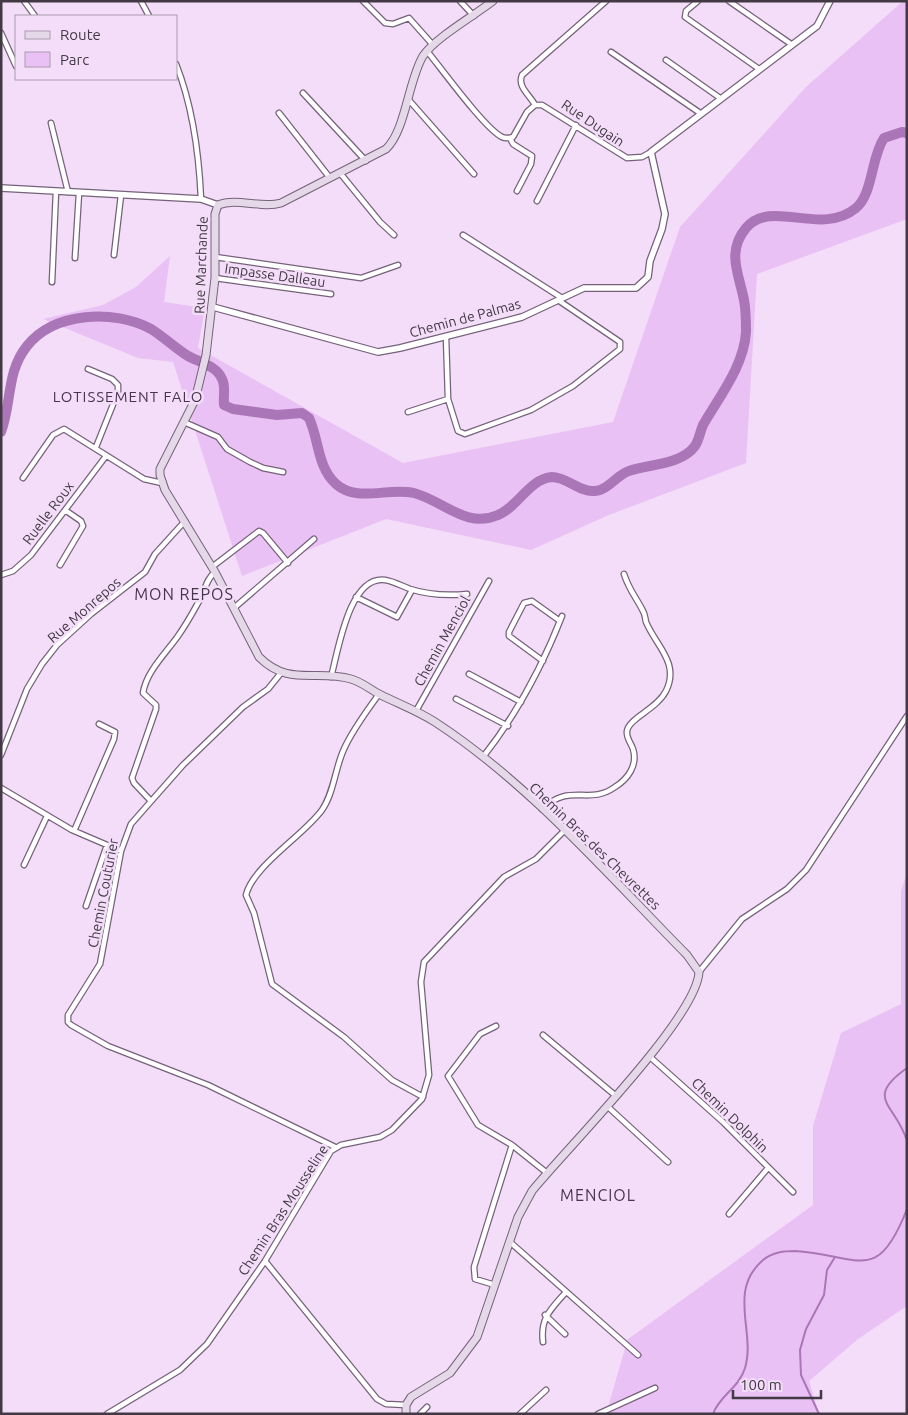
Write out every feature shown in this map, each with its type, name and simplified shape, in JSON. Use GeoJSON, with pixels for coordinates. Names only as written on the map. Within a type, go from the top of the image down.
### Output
{"type":"FeatureCollection","features":[{"type":"Feature","properties":{"kind":"main road","name":"Rue Marchande"},"geometry":{"type":"LineString","coordinates":[[184,422],[195,400],[206,355],[213,307],[215,214],[218,205],[227,203],[275,204],[386,149],[391,143],[419,65],[430,48],[493,1]]}},
{"type":"Feature","properties":{"kind":"main road"},"geometry":{"type":"LineString","coordinates":[[184,422],[160,469],[162,483],[186,520],[234,608],[258,657],[281,673]]}},
{"type":"Feature","properties":{"kind":"main road","name":"Chemin Bras des Chevrettes"},"geometry":{"type":"LineString","coordinates":[[281,673],[351,678],[379,694],[416,711],[483,757],[542,809],[687,955],[699,972]]}},
{"type":"Feature","properties":{"kind":"main road"},"geometry":{"type":"LineString","coordinates":[[406,1414],[406,1405],[416,1392],[440,1381],[457,1366],[477,1337],[524,1202],[649,1056],[677,1018],[697,982],[699,972]]}},
{"type":"Feature","properties":{"kind":"street"},"geometry":{"type":"LineString","coordinates":[[24,1],[34,15]]}},
{"type":"Feature","properties":{"kind":"street"},"geometry":{"type":"LineString","coordinates":[[141,1],[148,15]]}},
{"type":"Feature","properties":{"kind":"street"},"geometry":{"type":"LineString","coordinates":[[363,1],[385,23],[393,24],[409,18],[482,119],[500,136],[510,138],[517,133],[527,112],[535,105],[522,87],[520,80],[522,75],[606,1]]}},
{"type":"Feature","properties":{"kind":"street"},"geometry":{"type":"LineString","coordinates":[[460,1],[474,16]]}},
{"type":"Feature","properties":{"kind":"street"},"geometry":{"type":"LineString","coordinates":[[698,1],[686,11],[685,17],[759,69]]}},
{"type":"Feature","properties":{"kind":"street"},"geometry":{"type":"LineString","coordinates":[[728,1],[791,44]]}},
{"type":"Feature","properties":{"kind":"street"},"geometry":{"type":"LineString","coordinates":[[651,152],[817,26],[830,1]]}},
{"type":"Feature","properties":{"kind":"street"},"geometry":{"type":"LineString","coordinates":[[1,33],[15,64]]}},
{"type":"Feature","properties":{"kind":"street"},"geometry":{"type":"LineString","coordinates":[[612,52],[700,113]]}},
{"type":"Feature","properties":{"kind":"street"},"geometry":{"type":"LineString","coordinates":[[666,60],[720,98]]}},
{"type":"Feature","properties":{"kind":"street"},"geometry":{"type":"LineString","coordinates":[[178,68],[184,82],[197,145],[201,199]]}},
{"type":"Feature","properties":{"kind":"street"},"geometry":{"type":"LineString","coordinates":[[303,93],[366,160]]}},
{"type":"Feature","properties":{"kind":"street"},"geometry":{"type":"LineString","coordinates":[[407,98],[474,174]]}},
{"type":"Feature","properties":{"kind":"street","name":"Rue Dugain"},"geometry":{"type":"LineString","coordinates":[[535,105],[549,107],[627,158],[642,157],[651,152]]}},
{"type":"Feature","properties":{"kind":"street"},"geometry":{"type":"LineString","coordinates":[[279,113],[330,178]]}},
{"type":"Feature","properties":{"kind":"street"},"geometry":{"type":"LineString","coordinates":[[51,124],[68,192]]}},
{"type":"Feature","properties":{"kind":"street"},"geometry":{"type":"LineString","coordinates":[[537,201],[576,126]]}},
{"type":"Feature","properties":{"kind":"street"},"geometry":{"type":"LineString","coordinates":[[510,138],[513,144],[532,156],[531,164],[517,191]]}},
{"type":"Feature","properties":{"kind":"street","name":"Chemin de Palmas"},"geometry":{"type":"LineString","coordinates":[[213,307],[378,352],[522,317],[584,288],[630,289],[646,282],[652,253],[662,229],[665,214],[651,152]]}},
{"type":"Feature","properties":{"kind":"street"},"geometry":{"type":"LineString","coordinates":[[340,173],[380,222],[394,235]]}},
{"type":"Feature","properties":{"kind":"street"},"geometry":{"type":"LineString","coordinates":[[1,188],[201,199],[218,205]]}},
{"type":"Feature","properties":{"kind":"street"},"geometry":{"type":"LineString","coordinates":[[52,282],[56,191]]}},
{"type":"Feature","properties":{"kind":"street"},"geometry":{"type":"LineString","coordinates":[[75,258],[79,193]]}},
{"type":"Feature","properties":{"kind":"street"},"geometry":{"type":"LineString","coordinates":[[114,255],[121,195]]}},
{"type":"Feature","properties":{"kind":"street"},"geometry":{"type":"LineString","coordinates":[[446,337],[448,399],[458,431],[464,434],[531,410],[573,386],[620,349],[620,342],[560,299],[463,236]]}},
{"type":"Feature","properties":{"kind":"street"},"geometry":{"type":"LineString","coordinates":[[215,257],[361,278],[398,265]]}},
{"type":"Feature","properties":{"kind":"street","name":"Impasse Dalleau"},"geometry":{"type":"LineString","coordinates":[[215,278],[331,294]]}},
{"type":"Feature","properties":{"kind":"street"},"geometry":{"type":"LineString","coordinates":[[88,370],[112,379],[118,385],[118,392],[96,447]]}},
{"type":"Feature","properties":{"kind":"street"},"geometry":{"type":"LineString","coordinates":[[408,412],[448,399]]}},
{"type":"Feature","properties":{"kind":"street"},"geometry":{"type":"LineString","coordinates":[[184,422],[218,437],[227,449],[250,462],[263,468],[283,472]]}},
{"type":"Feature","properties":{"kind":"street"},"geometry":{"type":"LineString","coordinates":[[23,478],[54,435],[60,430],[69,430],[96,447],[106,456],[144,479],[162,483]]}},
{"type":"Feature","properties":{"kind":"street","name":"Ruelle Roux"},"geometry":{"type":"LineString","coordinates":[[1,575],[13,571],[24,562],[106,456]]}},
{"type":"Feature","properties":{"kind":"street"},"geometry":{"type":"LineString","coordinates":[[60,565],[83,526],[81,521],[65,510]]}},
{"type":"Feature","properties":{"kind":"street","name":"Rue Monrepos"},"geometry":{"type":"LineString","coordinates":[[1,755],[27,689],[42,664],[57,645],[91,614],[145,572],[155,554],[186,520]]}},
{"type":"Feature","properties":{"kind":"street"},"geometry":{"type":"LineString","coordinates":[[150,800],[134,784],[132,778],[156,709],[156,704],[142,693],[150,676],[204,594],[208,579],[213,570],[259,531],[263,533],[288,563]]}},
{"type":"Feature","properties":{"kind":"street"},"geometry":{"type":"LineString","coordinates":[[234,608],[314,539]]}},
{"type":"Feature","properties":{"kind":"street"},"geometry":{"type":"LineString","coordinates":[[542,809],[551,800],[563,795],[602,794],[621,783],[629,774],[634,763],[633,747],[627,735],[629,727],[634,720],[655,707],[666,691],[670,680],[668,660],[646,622],[644,612],[629,591],[624,574]]}},
{"type":"Feature","properties":{"kind":"street","name":"Chemin Menciol"},"geometry":{"type":"LineString","coordinates":[[331,677],[344,627],[356,597],[364,586],[381,580],[412,590],[445,596],[467,594]]}},
{"type":"Feature","properties":{"kind":"street","name":"Chemin Menciol"},"geometry":{"type":"LineString","coordinates":[[416,711],[489,581]]}},
{"type":"Feature","properties":{"kind":"street"},"geometry":{"type":"LineString","coordinates":[[356,597],[397,617],[412,590]]}},
{"type":"Feature","properties":{"kind":"street"},"geometry":{"type":"LineString","coordinates":[[543,661],[509,636],[509,632],[524,602],[527,600],[532,601],[560,621]]}},
{"type":"Feature","properties":{"kind":"street"},"geometry":{"type":"LineString","coordinates":[[483,757],[508,726],[543,661],[562,616]]}},
{"type":"Feature","properties":{"kind":"street","name":"Chemin Couturier"},"geometry":{"type":"LineString","coordinates":[[281,673],[274,684],[243,707],[150,800],[131,824],[121,851],[100,964],[68,1015],[68,1022],[108,1046],[208,1085],[335,1147]]}},
{"type":"Feature","properties":{"kind":"street"},"geometry":{"type":"LineString","coordinates":[[469,674],[521,702]]}},
{"type":"Feature","properties":{"kind":"street"},"geometry":{"type":"LineString","coordinates":[[379,694],[344,749],[324,808],[301,833],[271,859],[248,888],[246,895],[254,913],[272,984],[344,1037],[392,1080],[423,1097]]}},
{"type":"Feature","properties":{"kind":"street"},"geometry":{"type":"LineString","coordinates":[[456,699],[508,726]]}},
{"type":"Feature","properties":{"kind":"street"},"geometry":{"type":"LineString","coordinates":[[699,972],[742,919],[787,889],[806,870],[907,716]]}},
{"type":"Feature","properties":{"kind":"street"},"geometry":{"type":"LineString","coordinates":[[74,831],[114,739],[115,732],[99,724]]}},
{"type":"Feature","properties":{"kind":"street"},"geometry":{"type":"LineString","coordinates":[[1,788],[74,831],[121,851]]}},
{"type":"Feature","properties":{"kind":"street"},"geometry":{"type":"LineString","coordinates":[[24,865],[47,816]]}},
{"type":"Feature","properties":{"kind":"street","name":"Chemin Bras Mousseline"},"geometry":{"type":"LineString","coordinates":[[107,1414],[165,1381],[195,1358],[265,1261],[335,1147],[380,1137],[392,1130],[423,1097],[430,1075],[421,982],[424,962],[504,877],[536,859],[564,831]]}},
{"type":"Feature","properties":{"kind":"street"},"geometry":{"type":"LineString","coordinates":[[86,906],[107,845]]}},
{"type":"Feature","properties":{"kind":"street"},"geometry":{"type":"LineString","coordinates":[[496,1026],[480,1034],[448,1076],[478,1125],[512,1144],[547,1173]]}},
{"type":"Feature","properties":{"kind":"street"},"geometry":{"type":"LineString","coordinates":[[543,1035],[616,1096]]}},
{"type":"Feature","properties":{"kind":"street","name":"Chemin Dolphin"},"geometry":{"type":"LineString","coordinates":[[649,1056],[723,1122],[793,1192]]}},
{"type":"Feature","properties":{"kind":"street"},"geometry":{"type":"LineString","coordinates":[[607,1106],[668,1162]]}},
{"type":"Feature","properties":{"kind":"street"},"geometry":{"type":"LineString","coordinates":[[496,1285],[476,1278],[474,1267],[512,1144]]}},
{"type":"Feature","properties":{"kind":"street"},"geometry":{"type":"LineString","coordinates":[[729,1214],[768,1168]]}},
{"type":"Feature","properties":{"kind":"street"},"geometry":{"type":"LineString","coordinates":[[510,1242],[638,1355]]}},
{"type":"Feature","properties":{"kind":"street"},"geometry":{"type":"LineString","coordinates":[[265,1261],[377,1399],[386,1404],[406,1405]]}},
{"type":"Feature","properties":{"kind":"street"},"geometry":{"type":"LineString","coordinates":[[543,1342],[542,1335],[546,1315],[566,1292]]}},
{"type":"Feature","properties":{"kind":"street"},"geometry":{"type":"LineString","coordinates":[[546,1315],[565,1334]]}},
{"type":"Feature","properties":{"kind":"street"},"geometry":{"type":"LineString","coordinates":[[598,1414],[654,1388]]}},
{"type":"Feature","properties":{"kind":"street"},"geometry":{"type":"LineString","coordinates":[[520,1414],[546,1390]]}},
{"type":"Feature","properties":{"kind":"street"},"geometry":{"type":"LineString","coordinates":[[420,1414],[427,1407]]}},
{"type":"Feature","properties":{"kind":"green space"},"geometry":{"type":"Polygon","coordinates":[[[903,1],[907,1],[907,219],[757,274],[746,463],[609,515],[531,550],[386,519],[242,576],[173,362],[138,358],[43,319],[103,305],[136,287],[170,256],[164,302],[205,308],[198,348],[403,463],[613,422],[680,227],[806,87],[903,1]]]}},
{"type":"Feature","properties":{"kind":"green space"},"geometry":{"type":"Polygon","coordinates":[[[907,873],[907,1306],[858,1339],[809,1381],[819,1414],[606,1414],[626,1345],[624,1342],[813,1205],[813,1126],[841,1033],[901,1004],[901,891],[907,873]]]}},
{"type":"Feature","properties":{"kind":"waterway"},"geometry":{"type":"LineString","coordinates":[[1,432],[12,377],[20,356],[27,346],[53,326],[68,320],[85,317],[120,318],[151,329],[188,356],[216,371],[223,382],[224,405],[233,409],[277,415],[302,413],[309,418],[325,469],[336,484],[344,490],[363,494],[414,493],[455,512],[476,519],[498,515],[512,506],[537,483],[552,477],[563,479],[589,491],[599,490],[608,486],[624,473],[682,457],[695,446],[703,425],[736,369],[744,345],[746,332],[745,308],[735,254],[740,237],[746,228],[756,220],[769,216],[828,219],[842,216],[856,208],[866,194],[884,138],[902,132],[907,133]]}},
{"type":"Feature","properties":{"kind":"waterway"},"geometry":{"type":"LineString","coordinates":[[907,1068],[887,1087],[885,1095],[886,1102],[907,1141]]}},
{"type":"Feature","properties":{"kind":"waterway"},"geometry":{"type":"LineString","coordinates":[[713,1414],[720,1402],[738,1381],[745,1368],[747,1340],[744,1298],[752,1272],[763,1260],[775,1254],[791,1251],[851,1260],[864,1260],[876,1257],[886,1249],[907,1209]]}},
{"type":"Feature","properties":{"kind":"waterway"},"geometry":{"type":"LineString","coordinates":[[819,1414],[801,1375],[800,1350],[806,1329],[824,1295],[827,1270],[835,1257]]}},
{"type":"Feature","properties":{"kind":"district","name":"LOTISSEMENT FALO"},"geometry":{"type":"Point","coordinates":[128,397]}},
{"type":"Feature","properties":{"kind":"district","name":"MON REPOS"},"geometry":{"type":"Point","coordinates":[184,594]}},
{"type":"Feature","properties":{"kind":"district","name":"MENCIOL"},"geometry":{"type":"Point","coordinates":[598,1195]}}]}
